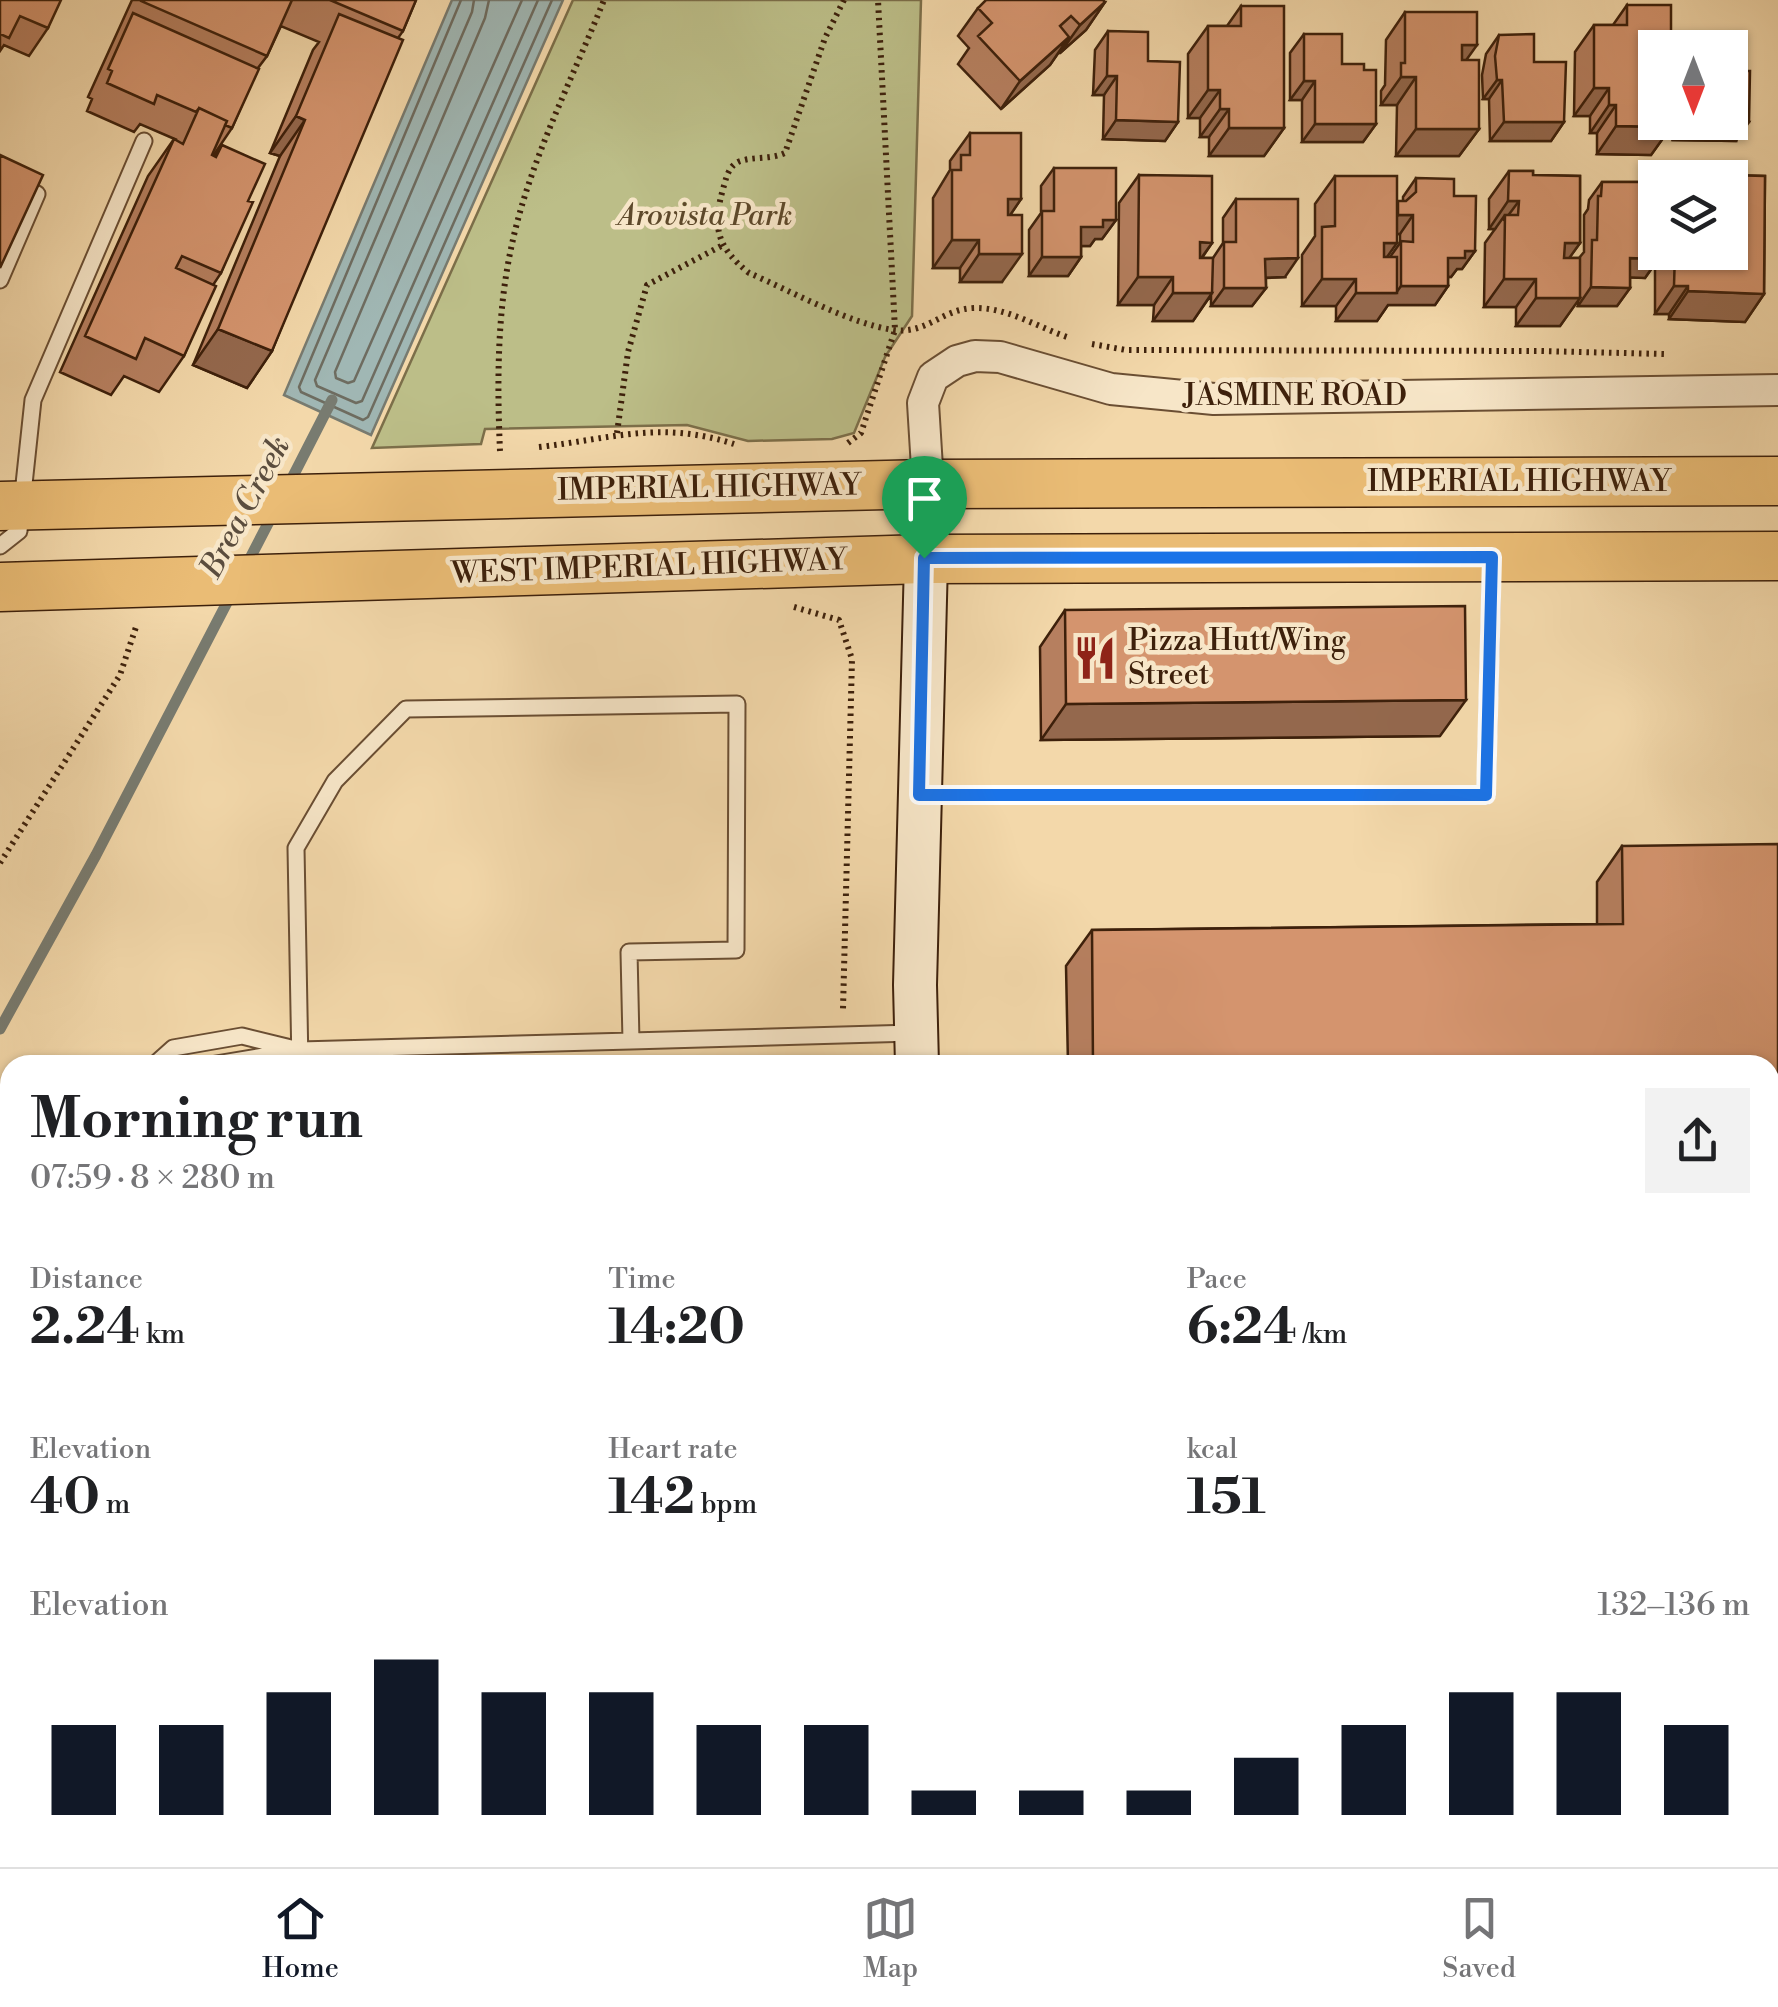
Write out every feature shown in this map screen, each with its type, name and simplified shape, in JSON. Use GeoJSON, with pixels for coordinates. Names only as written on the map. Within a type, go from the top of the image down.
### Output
{"type":"FeatureCollection","features":[{"type":"Feature","properties":{"kind":"main road","name":"IMPERIAL HIGHWAY"},"geometry":{"type":"LineString","coordinates":[[8,519],[179,502],[928,484],[1778,481]]}},
{"type":"Feature","properties":{"kind":"main road","name":"WEST IMPERIAL HIGHWAY"},"geometry":{"type":"LineString","coordinates":[[0,588],[924,558],[1778,556]]}},
{"type":"Feature","properties":{"kind":"street","name":"JASMINE ROAD"},"geometry":{"type":"LineString","coordinates":[[928,484],[923,403],[933,377],[957,361],[975,356],[1000,357],[1112,390],[1214,399],[1778,390]]}},
{"type":"Feature","properties":{"kind":"street"},"geometry":{"type":"LineString","coordinates":[[917,1049],[914,985],[928,484]]}},
{"type":"Feature","properties":{"kind":"lane"},"geometry":{"type":"LineString","coordinates":[[8,519],[33,400],[144,141]]}},
{"type":"Feature","properties":{"kind":"lane"},"geometry":{"type":"LineString","coordinates":[[0,177],[37,194],[0,280]]}},
{"type":"Feature","properties":{"kind":"lane"},"geometry":{"type":"LineString","coordinates":[[919,795],[1486,795],[1492,557]]}},
{"type":"Feature","properties":{"kind":"lane"},"geometry":{"type":"LineString","coordinates":[[300,1055],[296,848],[334,781],[406,708],[737,704],[736,950],[630,952],[631,1041]]}},
{"type":"Feature","properties":{"kind":"lane"},"geometry":{"type":"LineString","coordinates":[[166,1055],[174,1048],[242,1036],[292,1055]]}},
{"type":"Feature","properties":{"kind":"lane"},"geometry":{"type":"LineString","coordinates":[[358,1055],[631,1041],[917,1049]]}},
{"type":"Feature","properties":{"kind":"path"},"geometry":{"type":"LineString","coordinates":[[500,451],[501,330],[511,246],[529,183],[604,0]]}},
{"type":"Feature","properties":{"kind":"path"},"geometry":{"type":"LineString","coordinates":[[844,0],[825,38],[785,153],[773,158],[741,160],[731,167],[716,218],[732,260],[749,273],[869,325],[917,331],[954,312],[976,308],[1009,314],[1094,345],[1126,350],[1678,354]]}},
{"type":"Feature","properties":{"kind":"path"},"geometry":{"type":"LineString","coordinates":[[838,451],[862,433],[895,330],[878,0]]}},
{"type":"Feature","properties":{"kind":"path"},"geometry":{"type":"LineString","coordinates":[[617,434],[628,352],[648,285],[723,244]]}},
{"type":"Feature","properties":{"kind":"path"},"geometry":{"type":"LineString","coordinates":[[532,448],[617,434],[667,432],[715,438],[743,447]]}},
{"type":"Feature","properties":{"kind":"path"},"geometry":{"type":"LineString","coordinates":[[0,863],[120,675],[137,624]]}},
{"type":"Feature","properties":{"kind":"green space","name":"Arovista Park"},"geometry":{"type":"Polygon","coordinates":[[[573,0],[921,0],[912,316],[885,357],[854,433],[832,439],[748,441],[687,425],[485,429],[481,444],[372,448],[573,0]]]}},
{"type":"Feature","properties":{"kind":"water"},"geometry":{"type":"Polygon","coordinates":[[[452,0],[563,0],[371,435],[284,395],[452,0]]]}},
{"type":"Feature","properties":{"kind":"building"},"geometry":{"type":"Polygon","coordinates":[[[0,0],[61,0],[48,28],[20,16],[9,38],[0,34],[0,0]]]}},
{"type":"Feature","properties":{"kind":"building"},"geometry":{"type":"Polygon","coordinates":[[[141,0],[292,0],[267,56],[141,0]]]}},
{"type":"Feature","properties":{"kind":"building"},"geometry":{"type":"Polygon","coordinates":[[[330,0],[416,0],[403,31],[330,0]]]}},
{"type":"Feature","properties":{"kind":"building"},"geometry":{"type":"Polygon","coordinates":[[[986,0],[1105,2],[1080,25],[1071,16],[1060,26],[1069,37],[1020,81],[978,36],[992,23],[978,8],[986,0]]]}},
{"type":"Feature","properties":{"kind":"building"},"geometry":{"type":"Polygon","coordinates":[[[1627,5],[1671,5],[1671,30],[1638,30],[1638,126],[1616,126],[1616,105],[1609,105],[1609,88],[1594,88],[1594,25],[1627,25],[1627,5]]]}},
{"type":"Feature","properties":{"kind":"building"},"geometry":{"type":"Polygon","coordinates":[[[1241,6],[1284,6],[1284,128],[1229,128],[1229,109],[1220,109],[1220,90],[1208,90],[1208,26],[1241,26],[1241,6]]]}},
{"type":"Feature","properties":{"kind":"building"},"geometry":{"type":"Polygon","coordinates":[[[1405,12],[1477,12],[1477,45],[1462,45],[1462,60],[1479,60],[1479,129],[1416,129],[1416,77],[1401,77],[1401,63],[1405,63],[1405,12]]]}},
{"type":"Feature","properties":{"kind":"building"},"geometry":{"type":"Polygon","coordinates":[[[133,13],[259,69],[232,128],[225,125],[227,121],[199,108],[196,112],[157,95],[154,104],[107,83],[112,71],[108,69],[133,13]]]}},
{"type":"Feature","properties":{"kind":"building"},"geometry":{"type":"Polygon","coordinates":[[[339,14],[403,40],[272,351],[218,329],[305,120],[296,116],[339,14]]]}},
{"type":"Feature","properties":{"kind":"building"},"geometry":{"type":"Polygon","coordinates":[[[1108,31],[1148,32],[1148,61],[1180,62],[1178,122],[1116,120],[1117,76],[1107,76],[1108,31]]]}},
{"type":"Feature","properties":{"kind":"building"},"geometry":{"type":"Polygon","coordinates":[[[1304,34],[1342,34],[1342,64],[1364,64],[1364,70],[1376,70],[1376,124],[1315,124],[1315,81],[1304,81],[1304,34]]]}},
{"type":"Feature","properties":{"kind":"building"},"geometry":{"type":"Polygon","coordinates":[[[1534,34],[1534,62],[1566,62],[1564,122],[1504,122],[1502,80],[1497,80],[1495,56],[1499,35],[1534,34]]]}},
{"type":"Feature","properties":{"kind":"building"},"geometry":{"type":"Polygon","coordinates":[[[1748,71],[1750,71],[1749,122],[1748,71]]]}},
{"type":"Feature","properties":{"kind":"building"},"geometry":{"type":"Polygon","coordinates":[[[199,108],[227,121],[212,155],[216,157],[222,145],[265,164],[248,201],[253,202],[221,273],[182,256],[176,268],[216,286],[184,356],[145,338],[136,359],[85,336],[174,139],[183,144],[199,108]]]}},
{"type":"Feature","properties":{"kind":"building"},"geometry":{"type":"Polygon","coordinates":[[[970,133],[1021,133],[1021,199],[1008,199],[1008,215],[1022,215],[1022,254],[979,254],[979,240],[952,240],[952,170],[961,170],[961,155],[970,155],[970,133]]]}},
{"type":"Feature","properties":{"kind":"building"},"geometry":{"type":"Polygon","coordinates":[[[0,155],[43,175],[0,268],[0,155]]]}},
{"type":"Feature","properties":{"kind":"building"},"geometry":{"type":"Polygon","coordinates":[[[1054,168],[1116,168],[1116,220],[1103,220],[1103,227],[1081,227],[1081,257],[1042,257],[1042,211],[1054,211],[1054,168]]]}},
{"type":"Feature","properties":{"kind":"building"},"geometry":{"type":"Polygon","coordinates":[[[1509,171],[1580,176],[1580,243],[1565,243],[1564,258],[1580,258],[1580,298],[1536,298],[1536,279],[1504,279],[1505,215],[1518,215],[1519,201],[1508,201],[1509,171]]]}},
{"type":"Feature","properties":{"kind":"building"},"geometry":{"type":"Polygon","coordinates":[[[1139,175],[1212,176],[1212,243],[1200,242],[1200,258],[1213,258],[1212,293],[1173,293],[1173,277],[1138,277],[1139,175]]]}},
{"type":"Feature","properties":{"kind":"building"},"geometry":{"type":"Polygon","coordinates":[[[1335,176],[1397,176],[1397,243],[1384,243],[1384,257],[1397,257],[1397,293],[1356,293],[1356,279],[1322,279],[1322,227],[1335,226],[1335,176]]]}},
{"type":"Feature","properties":{"kind":"building"},"geometry":{"type":"Polygon","coordinates":[[[1748,176],[1765,176],[1764,294],[1688,291],[1688,286],[1674,286],[1674,270],[1748,270],[1748,176]]]}},
{"type":"Feature","properties":{"kind":"building"},"geometry":{"type":"Polygon","coordinates":[[[1416,178],[1454,179],[1454,196],[1476,196],[1475,251],[1465,251],[1465,258],[1448,258],[1448,286],[1401,286],[1401,241],[1413,242],[1413,215],[1398,215],[1398,201],[1406,201],[1416,192],[1416,178]]]}},
{"type":"Feature","properties":{"kind":"building"},"geometry":{"type":"Polygon","coordinates":[[[1602,182],[1638,182],[1638,258],[1630,258],[1630,288],[1591,287],[1592,240],[1597,240],[1602,182]]]}},
{"type":"Feature","properties":{"kind":"building"},"geometry":{"type":"Polygon","coordinates":[[[1236,199],[1298,199],[1298,258],[1265,259],[1266,288],[1224,288],[1224,242],[1236,242],[1236,199]]]}},
{"type":"Feature","properties":{"kind":"building"},"geometry":{"type":"Polygon","coordinates":[[[1465,606],[1466,700],[1066,704],[1065,610],[1465,606]]]}},
{"type":"Feature","properties":{"kind":"building"},"geometry":{"type":"Polygon","coordinates":[[[1778,844],[1778,1055],[1093,1055],[1092,930],[1623,924],[1622,846],[1778,844]]]}},
{"type":"Feature","properties":{"kind":"waterway","name":"Brea Creek"},"geometry":{"type":"LineString","coordinates":[[288,486],[332,400]]}},
{"type":"Feature","properties":{"kind":"waterway","name":"Brea Creek"},"geometry":{"type":"LineString","coordinates":[[246,566],[274,512]]}},
{"type":"Feature","properties":{"kind":"waterway","name":"Brea Creek"},"geometry":{"type":"LineString","coordinates":[[0,1029],[96,855],[233,591]]}},
{"type":"Feature","properties":{"kind":"place","name":"Pizza Hutt/Wing Street"},"geometry":{"type":"Point","coordinates":[1095,658]}},
{"type":"Feature","properties":{"kind":"route"},"geometry":{"type":"LineString","coordinates":[[1492,557],[1486,795],[919,795],[924,558],[1492,557]]}}]}
